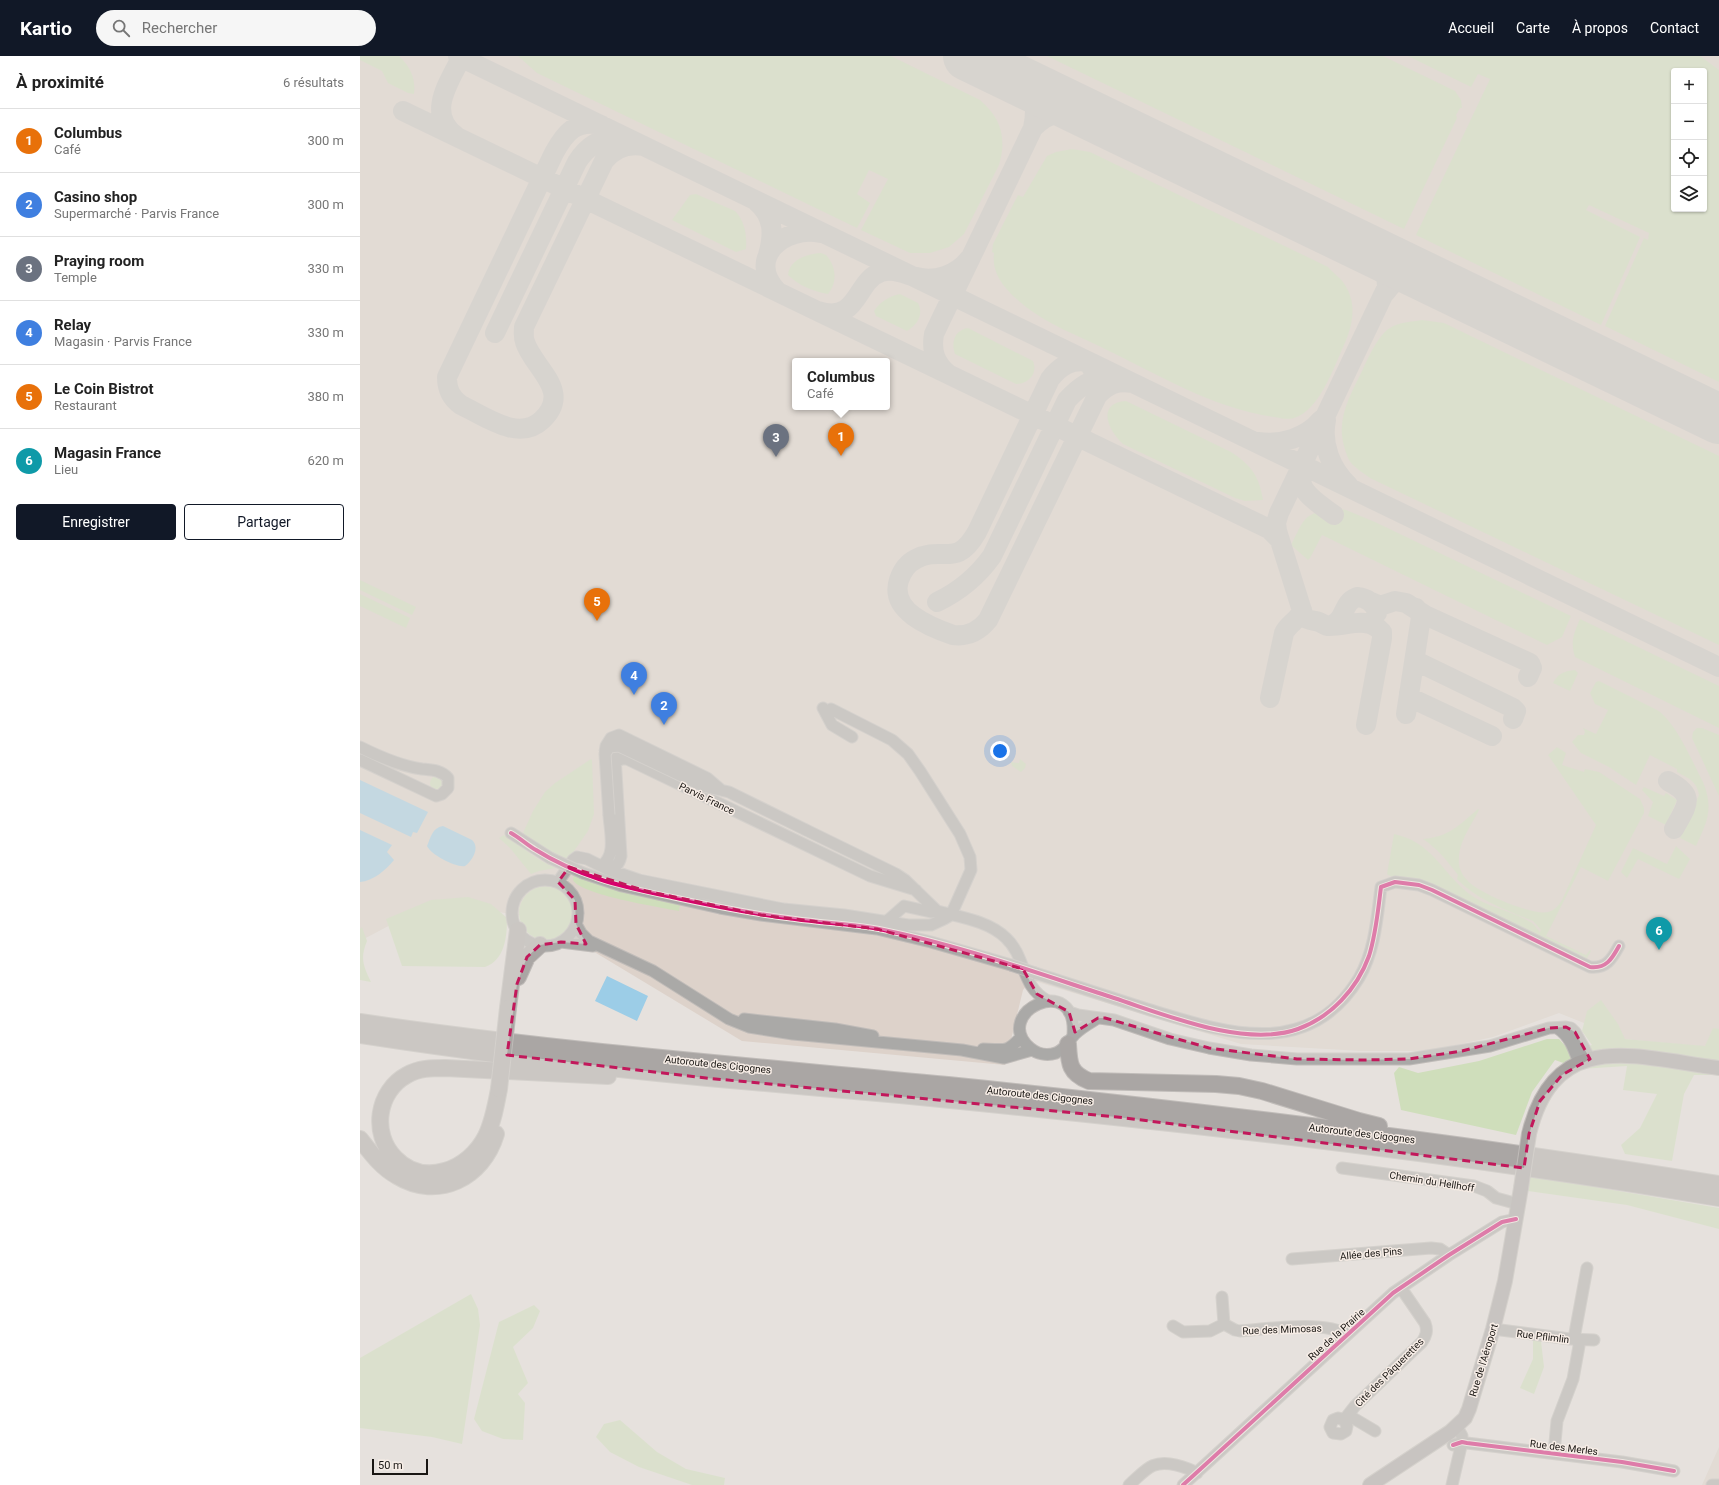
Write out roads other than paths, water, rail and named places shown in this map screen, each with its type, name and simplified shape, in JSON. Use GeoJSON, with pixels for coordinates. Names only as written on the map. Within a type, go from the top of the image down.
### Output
{"type":"FeatureCollection","features":[{"type":"Feature","properties":{"kind":"highway"},"geometry":{"type":"LineString","coordinates":[[360,1139],[382,1165],[404,1180],[413,1183],[434,1186],[454,1182],[465,1177],[478,1167],[489,1152],[497,1133],[518,943],[518,930]]}},
{"type":"Feature","properties":{"kind":"highway"},"geometry":{"type":"LineString","coordinates":[[510,1008],[524,963],[540,945]]}},
{"type":"Feature","properties":{"kind":"highway","name":"Autoroute des Cigognes"},"geometry":{"type":"LineString","coordinates":[[360,1022],[464,1037],[701,1063],[1110,1102],[1430,1141],[1719,1184]]}},
{"type":"Feature","properties":{"kind":"highway","name":"Autoroute des Cigognes"},"geometry":{"type":"LineString","coordinates":[[360,1035],[445,1048],[706,1078],[1117,1117],[1464,1159],[1642,1185],[1719,1198]]}},
{"type":"Feature","properties":{"kind":"highway"},"geometry":{"type":"LineString","coordinates":[[1071,1040],[1069,1060],[1072,1070],[1080,1077],[1089,1081],[1216,1084],[1239,1086],[1262,1091],[1359,1121],[1402,1131],[1430,1141]]}},
{"type":"Feature","properties":{"kind":"highway"},"geometry":{"type":"LineString","coordinates":[[501,1090],[493,1117],[481,1144],[466,1161],[450,1170],[428,1174],[409,1168],[395,1158],[383,1139],[380,1127],[380,1116],[386,1095],[397,1082],[407,1075],[420,1070],[446,1068],[552,1074],[706,1078]]}},
{"type":"Feature","properties":{"kind":"main road"},"geometry":{"type":"LineString","coordinates":[[1584,1061],[1615,1054],[1639,1056],[1719,1068]]}},
{"type":"Feature","properties":{"kind":"main road","name":"Rue de l'Aéroport"},"geometry":{"type":"LineString","coordinates":[[1370,1485],[1453,1441],[1457,1427],[1465,1418],[1493,1330],[1508,1264],[1529,1134],[1533,1118],[1540,1101],[1550,1086],[1562,1075],[1584,1061]]}},
{"type":"Feature","properties":{"kind":"street"},"geometry":{"type":"LineString","coordinates":[[558,882],[573,860],[577,857],[586,859],[604,868],[639,880],[732,900],[783,909],[887,921],[908,925],[931,925],[951,915],[972,866],[970,857],[960,834],[908,754],[892,740],[827,709],[832,725],[852,737]]}},
{"type":"Feature","properties":{"kind":"street"},"geometry":{"type":"LineString","coordinates":[[604,868],[611,854],[605,754],[609,747],[618,746],[703,786],[728,792],[801,835],[896,874],[916,890],[937,911]]}},
{"type":"Feature","properties":{"kind":"street"},"geometry":{"type":"LineString","coordinates":[[360,747],[392,762],[409,767],[442,772],[448,778],[448,788],[442,794],[436,796],[360,760]]}},
{"type":"Feature","properties":{"kind":"street"},"geometry":{"type":"LineString","coordinates":[[604,868],[615,868],[619,863],[621,856],[615,763],[615,756],[620,750]]}},
{"type":"Feature","properties":{"kind":"street","name":"Parvis France"},"geometry":{"type":"LineString","coordinates":[[615,763],[621,759],[627,758],[801,835]]}},
{"type":"Feature","properties":{"kind":"street"},"geometry":{"type":"LineString","coordinates":[[511,833],[550,858],[583,873],[622,886],[720,908],[768,916],[877,929],[931,942],[1011,965],[1204,1027],[1245,1034],[1273,1034],[1296,1030],[1316,1021],[1339,1003],[1359,977],[1368,956],[1373,938],[1381,887],[1394,882],[1419,885],[1432,890],[1590,967],[1598,968],[1605,966],[1613,959],[1619,946]]}},
{"type":"Feature","properties":{"kind":"street"},"geometry":{"type":"LineString","coordinates":[[561,942],[572,932],[576,924],[578,907],[570,892],[558,882],[547,879],[537,880],[527,885],[520,891],[515,899],[513,908],[514,924],[527,940],[540,945],[552,945],[561,942],[578,943],[605,950]]}},
{"type":"Feature","properties":{"kind":"street"},"geometry":{"type":"LineString","coordinates":[[887,921],[904,906],[931,912],[937,911],[978,922],[998,932],[1014,947],[1026,978],[1033,990],[1048,1001]]}},
{"type":"Feature","properties":{"kind":"street"},"geometry":{"type":"LineString","coordinates":[[576,924],[584,938],[605,950],[654,971],[736,1023],[749,1028],[793,1034],[962,1050],[1004,1058],[1032,1050],[1048,1054],[1055,1053],[1071,1040],[1081,1028],[1098,1018]]}},
{"type":"Feature","properties":{"kind":"street"},"geometry":{"type":"LineString","coordinates":[[1032,1050],[1021,1037],[1020,1028],[1022,1020],[1025,1013],[1032,1006],[1048,1001],[1056,1002],[1069,1012],[1072,1019],[1071,1040]]}},
{"type":"Feature","properties":{"kind":"street"},"geometry":{"type":"LineString","coordinates":[[714,1008],[754,1021],[835,1029],[879,1037],[907,1045]]}},
{"type":"Feature","properties":{"kind":"street"},"geometry":{"type":"LineString","coordinates":[[1069,1012],[1114,1020],[1170,1039],[1209,1048],[1251,1055],[1297,1059],[1409,1059],[1490,1046],[1549,1028],[1566,1027],[1571,1028],[1575,1032],[1584,1061]]}},
{"type":"Feature","properties":{"kind":"street"},"geometry":{"type":"LineString","coordinates":[[793,1034],[808,1026]]}},
{"type":"Feature","properties":{"kind":"street"},"geometry":{"type":"LineString","coordinates":[[962,1050],[1006,1050],[1014,1045],[1021,1037]]}},
{"type":"Feature","properties":{"kind":"street","name":"Chemin du Hellhoff"},"geometry":{"type":"LineString","coordinates":[[1342,1168],[1474,1186],[1500,1199],[1518,1204]]}},
{"type":"Feature","properties":{"kind":"street","name":"Rue de la Prairie"},"geometry":{"type":"LineString","coordinates":[[1183,1485],[1347,1335],[1401,1288],[1449,1255],[1502,1222],[1516,1219]]}},
{"type":"Feature","properties":{"kind":"street","name":"Allée des Pins"},"geometry":{"type":"LineString","coordinates":[[1292,1259],[1431,1248],[1440,1249],[1449,1255]]}},
{"type":"Feature","properties":{"kind":"street"},"geometry":{"type":"LineString","coordinates":[[1554,1453],[1557,1421],[1573,1379],[1579,1346],[1575,1333],[1588,1268]]}},
{"type":"Feature","properties":{"kind":"street","name":"Cité des Pâquerettes"},"geometry":{"type":"LineString","coordinates":[[1374,1430],[1346,1417],[1355,1406],[1426,1337],[1427,1328],[1425,1323],[1401,1288]]}},
{"type":"Feature","properties":{"kind":"street"},"geometry":{"type":"LineString","coordinates":[[1173,1326],[1183,1332],[1210,1331],[1224,1324],[1222,1297]]}},
{"type":"Feature","properties":{"kind":"street","name":"Rue des Mimosas"},"geometry":{"type":"LineString","coordinates":[[1224,1324],[1240,1331],[1284,1327],[1334,1328],[1347,1335]]}},
{"type":"Feature","properties":{"kind":"street","name":"Rue Pflimlin"},"geometry":{"type":"LineString","coordinates":[[1493,1330],[1594,1340]]}},
{"type":"Feature","properties":{"kind":"street"},"geometry":{"type":"LineString","coordinates":[[1452,1485],[1458,1456],[1453,1441]]}},
{"type":"Feature","properties":{"kind":"street","name":"Rue des Merles"},"geometry":{"type":"LineString","coordinates":[[1453,1441],[1554,1453],[1674,1471]]}},
{"type":"Feature","properties":{"kind":"street"},"geometry":{"type":"LineString","coordinates":[[1129,1485],[1152,1465],[1161,1462],[1188,1468],[1196,1473]]}},
{"type":"Feature","properties":{"kind":"street"},"geometry":{"type":"LineString","coordinates":[[1712,1485],[1719,1485]]}},
{"type":"Feature","properties":{"kind":"water"},"geometry":{"type":"Polygon","coordinates":[[[360,780],[428,812],[417,833],[413,832],[411,837],[360,813],[360,780]]]}},
{"type":"Feature","properties":{"kind":"water"},"geometry":{"type":"Polygon","coordinates":[[[443,826],[472,840],[474,843],[475,850],[473,857],[465,866],[456,865],[444,860],[429,850],[427,846],[431,836],[436,829],[443,826]]]}},
{"type":"Feature","properties":{"kind":"water"},"geometry":{"type":"Polygon","coordinates":[[[360,830],[392,845],[387,852],[394,860],[387,868],[370,880],[360,882],[360,830]]]}},
{"type":"Feature","properties":{"kind":"water"},"geometry":{"type":"Polygon","coordinates":[[[607,976],[648,996],[637,1021],[595,1001],[607,976]]]}},
{"type":"Feature","properties":{"kind":"place","name":"Columbus"},"geometry":{"type":"Point","coordinates":[841,456]}},
{"type":"Feature","properties":{"kind":"place","name":"Praying room"},"geometry":{"type":"Point","coordinates":[776,457]}},
{"type":"Feature","properties":{"kind":"place","name":"Le Coin Bistrot"},"geometry":{"type":"Point","coordinates":[597,621]}},
{"type":"Feature","properties":{"kind":"place","name":"Relay"},"geometry":{"type":"Point","coordinates":[634,695]}},
{"type":"Feature","properties":{"kind":"place","name":"Casino shop"},"geometry":{"type":"Point","coordinates":[664,725]}},
{"type":"Feature","properties":{"kind":"place","name":"Magasin France"},"geometry":{"type":"Point","coordinates":[1659,950]}}]}
